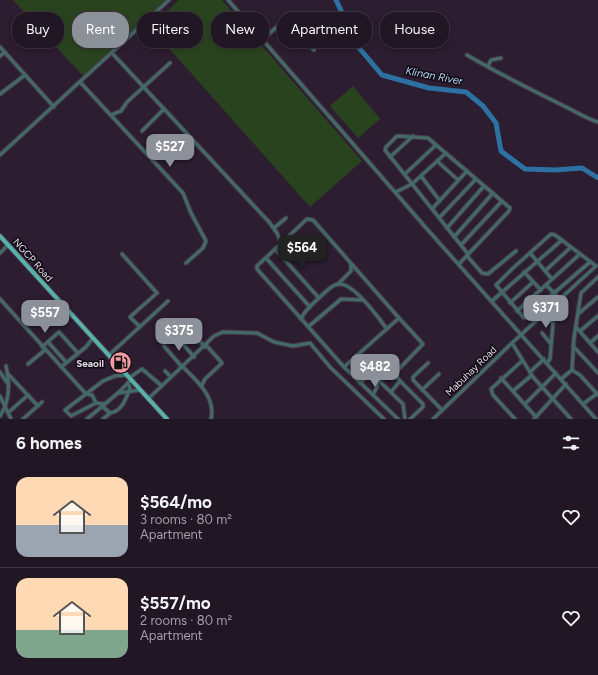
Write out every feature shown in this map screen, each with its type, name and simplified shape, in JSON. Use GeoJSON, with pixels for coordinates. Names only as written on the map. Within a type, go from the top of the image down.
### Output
{"type":"FeatureCollection","features":[{"type":"Feature","properties":{"kind":"main road","name":"NGCP Road"},"geometry":{"type":"LineString","coordinates":[[0,237],[166,419]]}},
{"type":"Feature","properties":{"kind":"street"},"geometry":{"type":"LineString","coordinates":[[0,155],[169,0]]}},
{"type":"Feature","properties":{"kind":"street"},"geometry":{"type":"LineString","coordinates":[[228,0],[239,12]]}},
{"type":"Feature","properties":{"kind":"street"},"geometry":{"type":"LineString","coordinates":[[269,34],[288,17],[314,50]]}},
{"type":"Feature","properties":{"kind":"street"},"geometry":{"type":"LineString","coordinates":[[269,46],[596,419]]}},
{"type":"Feature","properties":{"kind":"street"},"geometry":{"type":"LineString","coordinates":[[0,47],[54,107]]}},
{"type":"Feature","properties":{"kind":"street"},"geometry":{"type":"LineString","coordinates":[[0,56],[4,52]]}},
{"type":"Feature","properties":{"kind":"street"},"geometry":{"type":"LineString","coordinates":[[112,53],[274,228],[281,243]]}},
{"type":"Feature","properties":{"kind":"street"},"geometry":{"type":"LineString","coordinates":[[467,55],[567,107],[581,116],[598,122]]}},
{"type":"Feature","properties":{"kind":"street"},"geometry":{"type":"LineString","coordinates":[[488,66],[491,60],[501,58]]}},
{"type":"Feature","properties":{"kind":"street"},"geometry":{"type":"LineString","coordinates":[[111,115],[121,111],[127,102],[170,63]]}},
{"type":"Feature","properties":{"kind":"street"},"geometry":{"type":"LineString","coordinates":[[0,94],[25,75]]}},
{"type":"Feature","properties":{"kind":"street"},"geometry":{"type":"LineString","coordinates":[[80,82],[183,193],[206,241],[203,248],[186,263]]}},
{"type":"Feature","properties":{"kind":"street"},"geometry":{"type":"LineString","coordinates":[[142,131],[164,109]]}},
{"type":"Feature","properties":{"kind":"street"},"geometry":{"type":"LineString","coordinates":[[459,264],[467,255],[509,211],[509,206],[428,138],[398,136],[386,147],[385,150],[461,245],[467,255],[482,273],[488,274],[516,251]]}},
{"type":"Feature","properties":{"kind":"street"},"geometry":{"type":"LineString","coordinates":[[390,157],[413,136]]}},
{"type":"Feature","properties":{"kind":"street"},"geometry":{"type":"LineString","coordinates":[[405,174],[436,145]]}},
{"type":"Feature","properties":{"kind":"street"},"geometry":{"type":"LineString","coordinates":[[396,192],[412,184],[446,153]]}},
{"type":"Feature","properties":{"kind":"street"},"geometry":{"type":"LineString","coordinates":[[437,161],[458,180]]}},
{"type":"Feature","properties":{"kind":"street"},"geometry":{"type":"LineString","coordinates":[[432,209],[467,171]]}},
{"type":"Feature","properties":{"kind":"street"},"geometry":{"type":"LineString","coordinates":[[421,176],[440,201]]}},
{"type":"Feature","properties":{"kind":"street"},"geometry":{"type":"LineString","coordinates":[[439,218],[476,179]]}},
{"type":"Feature","properties":{"kind":"street"},"geometry":{"type":"LineString","coordinates":[[447,228],[484,186]]}},
{"type":"Feature","properties":{"kind":"street"},"geometry":{"type":"LineString","coordinates":[[454,237],[493,193]]}},
{"type":"Feature","properties":{"kind":"street"},"geometry":{"type":"LineString","coordinates":[[461,245],[502,200]]}},
{"type":"Feature","properties":{"kind":"street"},"geometry":{"type":"LineString","coordinates":[[274,228],[286,218]]}},
{"type":"Feature","properties":{"kind":"street"},"geometry":{"type":"LineString","coordinates":[[394,374],[423,344],[310,218],[257,266],[257,269],[344,367],[398,419]]}},
{"type":"Feature","properties":{"kind":"street"},"geometry":{"type":"LineString","coordinates":[[590,262],[524,318],[501,293],[496,284],[551,234],[562,240],[596,266],[593,268],[598,271]]}},
{"type":"Feature","properties":{"kind":"street"},"geometry":{"type":"LineString","coordinates":[[492,301],[562,240]]}},
{"type":"Feature","properties":{"kind":"street"},"geometry":{"type":"LineString","coordinates":[[0,253],[8,246]]}},
{"type":"Feature","properties":{"kind":"street"},"geometry":{"type":"LineString","coordinates":[[545,271],[571,247]]}},
{"type":"Feature","properties":{"kind":"street"},"geometry":{"type":"LineString","coordinates":[[275,249],[318,298]]}},
{"type":"Feature","properties":{"kind":"street"},"geometry":{"type":"LineString","coordinates":[[530,253],[552,279]]}},
{"type":"Feature","properties":{"kind":"street"},"geometry":{"type":"LineString","coordinates":[[122,254],[157,293],[130,317],[140,327]]}},
{"type":"Feature","properties":{"kind":"street"},"geometry":{"type":"LineString","coordinates":[[517,312],[580,254]]}},
{"type":"Feature","properties":{"kind":"street"},"geometry":{"type":"LineString","coordinates":[[266,258],[310,306]]}},
{"type":"Feature","properties":{"kind":"street"},"geometry":{"type":"LineString","coordinates":[[301,319],[318,298],[338,284],[351,271],[350,264]]}},
{"type":"Feature","properties":{"kind":"street","name":"Mabuhay Road"},"geometry":{"type":"LineString","coordinates":[[433,419],[521,334],[593,268]]}},
{"type":"Feature","properties":{"kind":"street"},"geometry":{"type":"LineString","coordinates":[[524,272],[540,290]]}},
{"type":"Feature","properties":{"kind":"street"},"geometry":{"type":"LineString","coordinates":[[561,379],[572,370],[573,346],[581,293],[598,277]]}},
{"type":"Feature","properties":{"kind":"street"},"geometry":{"type":"LineString","coordinates":[[510,303],[533,282]]}},
{"type":"Feature","properties":{"kind":"street"},"geometry":{"type":"LineString","coordinates":[[338,284],[348,286],[363,300],[387,329]]}},
{"type":"Feature","properties":{"kind":"street"},"geometry":{"type":"LineString","coordinates":[[546,285],[560,299]]}},
{"type":"Feature","properties":{"kind":"street"},"geometry":{"type":"LineString","coordinates":[[574,286],[581,293]]}},
{"type":"Feature","properties":{"kind":"street"},"geometry":{"type":"LineString","coordinates":[[578,314],[598,297]]}},
{"type":"Feature","properties":{"kind":"street"},"geometry":{"type":"LineString","coordinates":[[0,299],[86,394],[91,394]]}},
{"type":"Feature","properties":{"kind":"street"},"geometry":{"type":"LineString","coordinates":[[308,327],[341,299],[363,300]]}},
{"type":"Feature","properties":{"kind":"street"},"geometry":{"type":"LineString","coordinates":[[108,355],[168,301]]}},
{"type":"Feature","properties":{"kind":"street"},"geometry":{"type":"LineString","coordinates":[[545,312],[553,324],[550,359],[547,363]]}},
{"type":"Feature","properties":{"kind":"street"},"geometry":{"type":"LineString","coordinates":[[580,331],[598,316]]}},
{"type":"Feature","properties":{"kind":"street"},"geometry":{"type":"LineString","coordinates":[[344,367],[399,318]]}},
{"type":"Feature","properties":{"kind":"street"},"geometry":{"type":"LineString","coordinates":[[194,357],[177,338],[176,334],[185,327],[187,327],[222,363],[205,379],[202,385]]}},
{"type":"Feature","properties":{"kind":"street"},"geometry":{"type":"LineString","coordinates":[[576,327],[598,352]]}},
{"type":"Feature","properties":{"kind":"street"},"geometry":{"type":"LineString","coordinates":[[148,399],[216,335],[231,331],[257,332],[274,342],[290,346],[310,343],[330,367],[384,419]]}},
{"type":"Feature","properties":{"kind":"street"},"geometry":{"type":"LineString","coordinates":[[42,347],[59,332],[77,352]]}},
{"type":"Feature","properties":{"kind":"street"},"geometry":{"type":"LineString","coordinates":[[542,333],[551,344]]}},
{"type":"Feature","properties":{"kind":"street"},"geometry":{"type":"LineString","coordinates":[[590,343],[598,336]]}},
{"type":"Feature","properties":{"kind":"street"},"geometry":{"type":"LineString","coordinates":[[61,366],[77,352],[86,347],[93,338]]}},
{"type":"Feature","properties":{"kind":"street"},"geometry":{"type":"LineString","coordinates":[[48,342],[66,362]]}},
{"type":"Feature","properties":{"kind":"street"},"geometry":{"type":"LineString","coordinates":[[512,343],[531,373],[571,419]]}},
{"type":"Feature","properties":{"kind":"street"},"geometry":{"type":"LineString","coordinates":[[164,346],[182,367],[202,385],[213,409],[211,419]]}},
{"type":"Feature","properties":{"kind":"street"},"geometry":{"type":"LineString","coordinates":[[573,346],[598,373]]}},
{"type":"Feature","properties":{"kind":"street"},"geometry":{"type":"LineString","coordinates":[[28,364],[45,350]]}},
{"type":"Feature","properties":{"kind":"street"},"geometry":{"type":"LineString","coordinates":[[356,356],[363,359],[375,369]]}},
{"type":"Feature","properties":{"kind":"street"},"geometry":{"type":"LineString","coordinates":[[513,391],[544,359]]}},
{"type":"Feature","properties":{"kind":"street"},"geometry":{"type":"LineString","coordinates":[[515,419],[491,391],[492,387],[501,378],[522,361]]}},
{"type":"Feature","properties":{"kind":"street"},"geometry":{"type":"LineString","coordinates":[[428,363],[412,379],[442,410]]}},
{"type":"Feature","properties":{"kind":"street"},"geometry":{"type":"LineString","coordinates":[[360,383],[382,364],[394,374],[423,404],[423,407],[410,419]]}},
{"type":"Feature","properties":{"kind":"street"},"geometry":{"type":"LineString","coordinates":[[0,416],[6,405],[9,386],[6,366]]}},
{"type":"Feature","properties":{"kind":"street"},"geometry":{"type":"LineString","coordinates":[[87,419],[118,393],[129,379],[142,369],[162,386]]}},
{"type":"Feature","properties":{"kind":"street"},"geometry":{"type":"LineString","coordinates":[[572,370],[580,375],[598,394],[583,404]]}},
{"type":"Feature","properties":{"kind":"street"},"geometry":{"type":"LineString","coordinates":[[165,371],[171,377]]}},
{"type":"Feature","properties":{"kind":"street"},"geometry":{"type":"LineString","coordinates":[[0,372],[9,386]]}},
{"type":"Feature","properties":{"kind":"street"},"geometry":{"type":"LineString","coordinates":[[371,373],[403,404],[405,419]]}},
{"type":"Feature","properties":{"kind":"street"},"geometry":{"type":"LineString","coordinates":[[525,404],[556,373]]}},
{"type":"Feature","properties":{"kind":"street"},"geometry":{"type":"LineString","coordinates":[[8,374],[38,406]]}},
{"type":"Feature","properties":{"kind":"street"},"geometry":{"type":"LineString","coordinates":[[422,390],[438,374]]}},
{"type":"Feature","properties":{"kind":"street"},"geometry":{"type":"LineString","coordinates":[[96,403],[73,416],[68,414],[66,410],[91,390],[110,378],[129,379]]}},
{"type":"Feature","properties":{"kind":"street"},"geometry":{"type":"LineString","coordinates":[[501,378],[525,404],[535,418],[566,384]]}},
{"type":"Feature","properties":{"kind":"street"},"geometry":{"type":"LineString","coordinates":[[103,419],[110,413],[116,412],[121,407],[129,392],[129,379]]}},
{"type":"Feature","properties":{"kind":"street"},"geometry":{"type":"LineString","coordinates":[[373,395],[377,387],[377,379]]}},
{"type":"Feature","properties":{"kind":"street"},"geometry":{"type":"LineString","coordinates":[[391,392],[400,380]]}},
{"type":"Feature","properties":{"kind":"street"},"geometry":{"type":"LineString","coordinates":[[91,390],[91,394],[96,403],[103,405],[110,413]]}},
{"type":"Feature","properties":{"kind":"street"},"geometry":{"type":"LineString","coordinates":[[118,393],[140,390]]}},
{"type":"Feature","properties":{"kind":"street"},"geometry":{"type":"LineString","coordinates":[[9,412],[28,395]]}},
{"type":"Feature","properties":{"kind":"street"},"geometry":{"type":"LineString","coordinates":[[0,396],[6,405],[11,419]]}},
{"type":"Feature","properties":{"kind":"street"},"geometry":{"type":"LineString","coordinates":[[586,407],[589,400]]}},
{"type":"Feature","properties":{"kind":"street"},"geometry":{"type":"LineString","coordinates":[[23,419],[42,402]]}},
{"type":"Feature","properties":{"kind":"green space"},"geometry":{"type":"Polygon","coordinates":[[[13,0],[166,0],[153,12],[137,12],[137,27],[129,34],[129,12],[72,12],[72,48],[114,48],[83,76],[57,48],[64,48],[64,12],[24,12],[13,0]]]}},
{"type":"Feature","properties":{"kind":"green space"},"geometry":{"type":"Polygon","coordinates":[[[179,0],[222,0],[232,12],[211,12],[211,48],[264,48],[362,161],[310,207],[169,48],[203,48],[203,12],[166,12],[179,0]]]}},
{"type":"Feature","properties":{"kind":"green space"},"geometry":{"type":"Polygon","coordinates":[[[353,86],[380,119],[358,138],[330,106],[353,86]]]}},
{"type":"Feature","properties":{"kind":"waterway","name":"Klinan River"},"geometry":{"type":"LineString","coordinates":[[336,0],[344,17],[349,36],[382,75],[429,88],[466,92],[483,106],[496,123],[501,151],[525,169],[555,170],[582,168],[598,178]]}},
{"type":"Feature","properties":{"kind":"place","name":"Seaoil"},"geometry":{"type":"Point","coordinates":[120,363]}}]}
